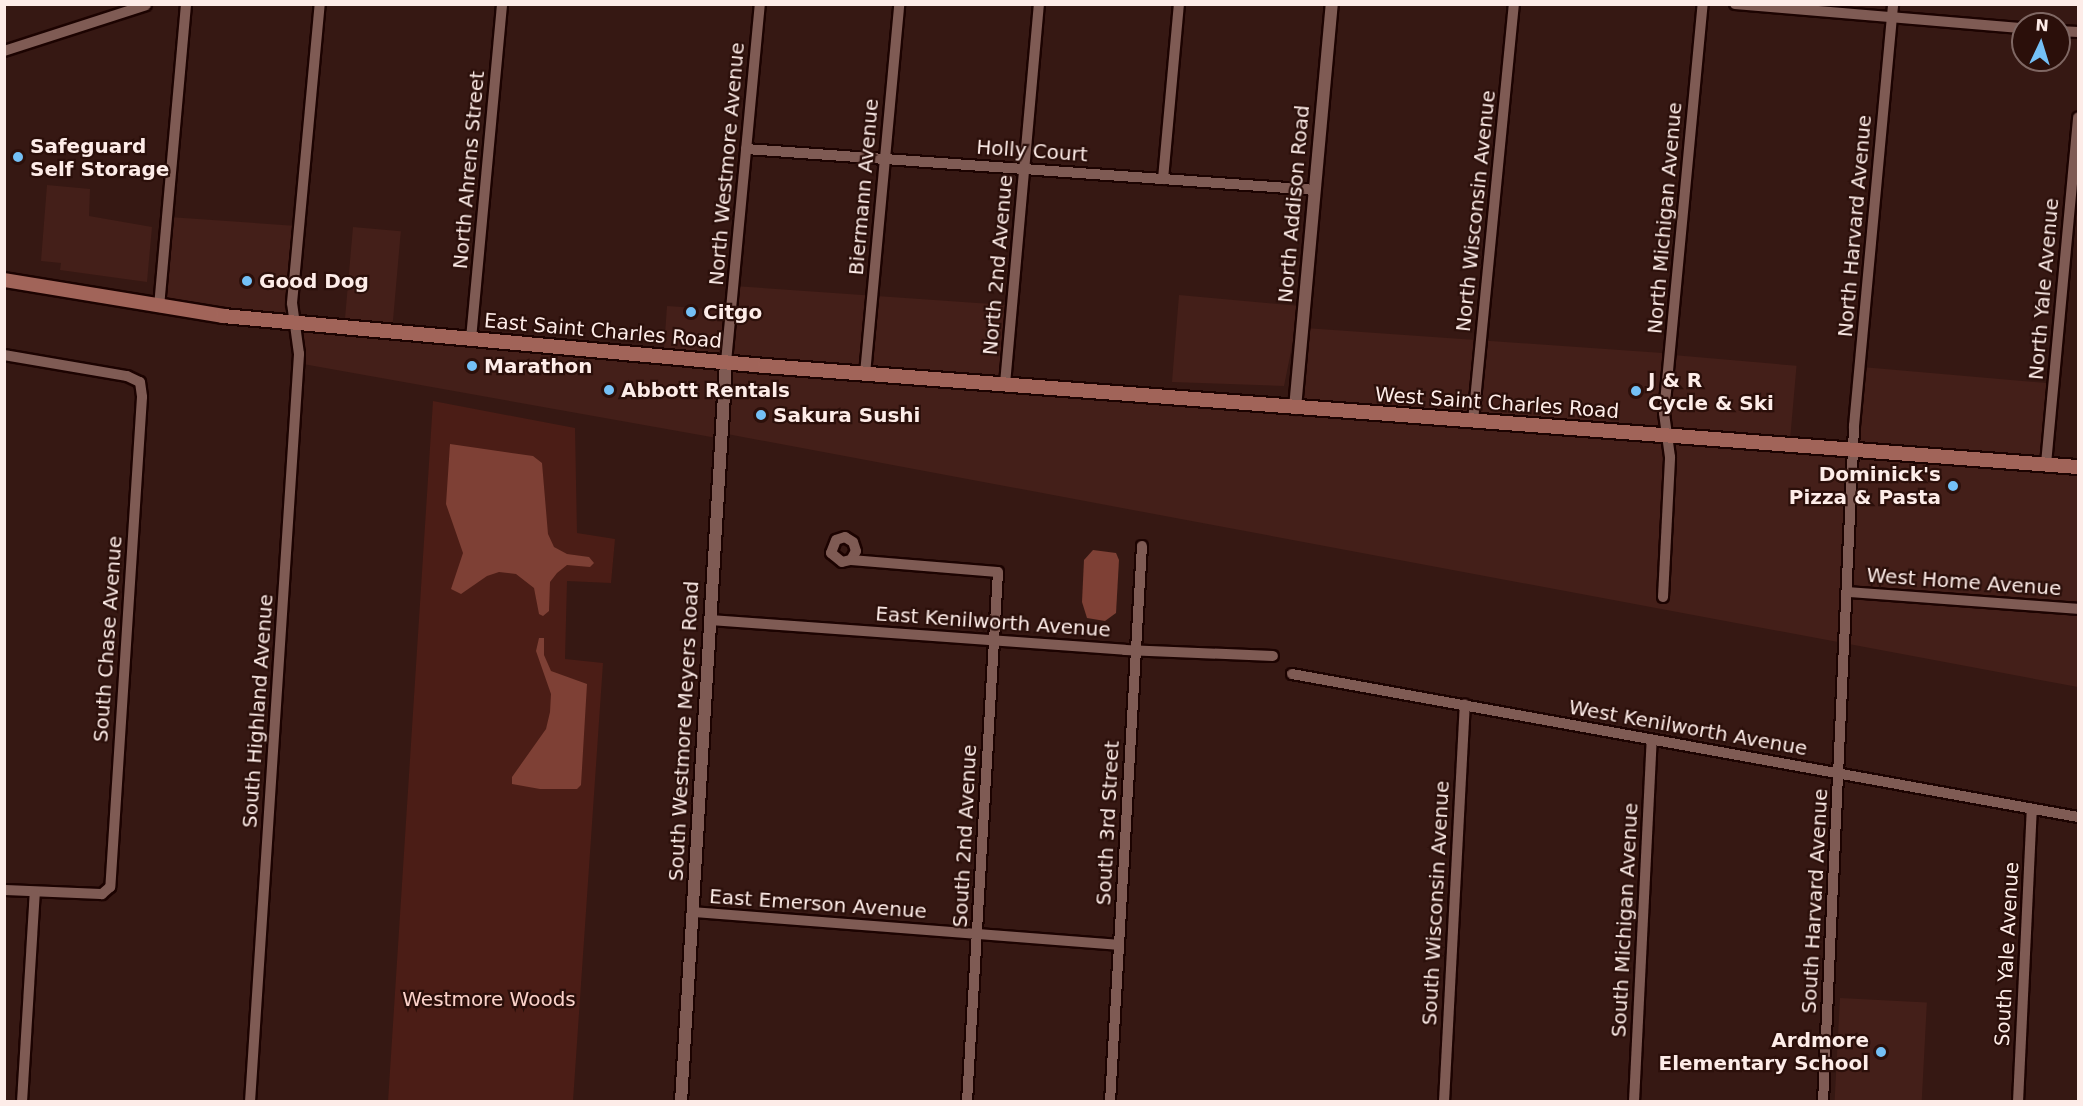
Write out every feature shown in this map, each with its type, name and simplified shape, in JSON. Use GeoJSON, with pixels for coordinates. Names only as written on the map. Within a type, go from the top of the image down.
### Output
{"type":"FeatureCollection","features":[{"type":"Feature","properties":{"kind":"main road","name":"East Saint Charles Road"},"geometry":{"type":"LineString","coordinates":[[4,280],[159,307],[295,324],[865,374],[1200,399]]}},
{"type":"Feature","properties":{"kind":"main road","name":"West Saint Charles Road"},"geometry":{"type":"LineString","coordinates":[[1200,399],[2079,467]]}},
{"type":"Feature","properties":{"kind":"street"},"geometry":{"type":"LineString","coordinates":[[159,307],[186,4]]}},
{"type":"Feature","properties":{"kind":"street","name":"South Highland Avenue"},"geometry":{"type":"LineString","coordinates":[[250,1101],[299,354],[292,303],[320,4]]}},
{"type":"Feature","properties":{"kind":"street","name":"North Ahrens Street"},"geometry":{"type":"LineString","coordinates":[[471,339],[502,4]]}},
{"type":"Feature","properties":{"kind":"street","name":"North Westmore Avenue"},"geometry":{"type":"LineString","coordinates":[[726,362],[760,4]]}},
{"type":"Feature","properties":{"kind":"street","name":"Biermann Avenue"},"geometry":{"type":"LineString","coordinates":[[865,374],[899,4]]}},
{"type":"Feature","properties":{"kind":"street","name":"North 2nd Avenue"},"geometry":{"type":"LineString","coordinates":[[1005,384],[1040,4]]}},
{"type":"Feature","properties":{"kind":"street"},"geometry":{"type":"LineString","coordinates":[[1163,179],[1179,4]]}},
{"type":"Feature","properties":{"kind":"street","name":"North Addison Road"},"geometry":{"type":"LineString","coordinates":[[1295,408],[1332,4]]}},
{"type":"Feature","properties":{"kind":"street","name":"North Wisconsin Avenue"},"geometry":{"type":"LineString","coordinates":[[1473,421],[1514,4]]}},
{"type":"Feature","properties":{"kind":"street","name":"North Michigan Avenue"},"geometry":{"type":"LineString","coordinates":[[1667,436],[1664,413],[1703,4]]}},
{"type":"Feature","properties":{"kind":"street"},"geometry":{"type":"LineString","coordinates":[[1735,4],[2011,27]]}},
{"type":"Feature","properties":{"kind":"street","name":"North Harvard Avenue"},"geometry":{"type":"LineString","coordinates":[[1854,450],[1893,4]]}},
{"type":"Feature","properties":{"kind":"street"},"geometry":{"type":"LineString","coordinates":[[4,51],[146,5]]}},
{"type":"Feature","properties":{"kind":"street","name":"North Yale Avenue"},"geometry":{"type":"LineString","coordinates":[[2046,464],[2079,117]]}},
{"type":"Feature","properties":{"kind":"street","name":"Holly Court"},"geometry":{"type":"LineString","coordinates":[[746,149],[1315,190]]}},
{"type":"Feature","properties":{"kind":"street","name":"South Chase Avenue"},"geometry":{"type":"LineString","coordinates":[[4,355],[127,376],[140,382],[142,397],[110,887],[102,894],[34,892]]}},
{"type":"Feature","properties":{"kind":"street","name":"South Westmore Meyers Road"},"geometry":{"type":"LineString","coordinates":[[681,1101],[726,362]]}},
{"type":"Feature","properties":{"kind":"street"},"geometry":{"type":"LineString","coordinates":[[1663,597],[1670,458],[1667,436]]}},
{"type":"Feature","properties":{"kind":"street","name":"South Harvard Avenue"},"geometry":{"type":"LineString","coordinates":[[1823,1101],[1854,450]]}},
{"type":"Feature","properties":{"kind":"street","name":"South 3rd Street"},"geometry":{"type":"LineString","coordinates":[[1110,1101],[1142,546]]}},
{"type":"Feature","properties":{"kind":"street","name":"South 2nd Avenue"},"geometry":{"type":"LineString","coordinates":[[851,560],[998,572],[967,1101]]}},
{"type":"Feature","properties":{"kind":"street","name":"West Home Avenue"},"geometry":{"type":"LineString","coordinates":[[1848,592],[2079,609]]}},
{"type":"Feature","properties":{"kind":"street","name":"East Kenilworth Avenue"},"geometry":{"type":"LineString","coordinates":[[710,620],[1136,651],[1273,656]]}},
{"type":"Feature","properties":{"kind":"street","name":"West Kenilworth Avenue"},"geometry":{"type":"LineString","coordinates":[[1292,674],[2079,817]]}},
{"type":"Feature","properties":{"kind":"street","name":"South Wisconsin Avenue"},"geometry":{"type":"LineString","coordinates":[[1444,1101],[1465,705]]}},
{"type":"Feature","properties":{"kind":"street","name":"South Michigan Avenue"},"geometry":{"type":"LineString","coordinates":[[1634,1101],[1652,740]]}},
{"type":"Feature","properties":{"kind":"street","name":"South Yale Avenue"},"geometry":{"type":"LineString","coordinates":[[2018,1101],[2032,809]]}},
{"type":"Feature","properties":{"kind":"street"},"geometry":{"type":"LineString","coordinates":[[4,890],[34,892],[22,1101]]}},
{"type":"Feature","properties":{"kind":"street","name":"East Emerson Avenue"},"geometry":{"type":"LineString","coordinates":[[693,912],[1119,945]]}},
{"type":"Feature","properties":{"kind":"shaded area"},"geometry":{"type":"Polygon","coordinates":[[[47,185],[90,189],[89,216],[152,227],[147,282],[60,270],[61,263],[41,261],[47,185]]]}},
{"type":"Feature","properties":{"kind":"shaded area"},"geometry":{"type":"Polygon","coordinates":[[[169,217],[297,226],[291,313],[163,304],[169,217]]]}},
{"type":"Feature","properties":{"kind":"shaded area"},"geometry":{"type":"Polygon","coordinates":[[[353,227],[401,231],[392,329],[344,325],[353,227]]]}},
{"type":"Feature","properties":{"kind":"shaded area"},"geometry":{"type":"Polygon","coordinates":[[[734,286],[1009,305],[1004,379],[729,360],[734,286]]]}},
{"type":"Feature","properties":{"kind":"shaded area"},"geometry":{"type":"Polygon","coordinates":[[[1179,295],[1300,306],[1284,386],[1172,382],[1179,295]]]}},
{"type":"Feature","properties":{"kind":"shaded area"},"geometry":{"type":"Polygon","coordinates":[[[667,306],[729,310],[726,358],[664,354],[667,306]]]}},
{"type":"Feature","properties":{"kind":"shaded area"},"geometry":{"type":"Polygon","coordinates":[[[300,327],[722,364],[717,438],[303,364],[300,327]]]}},
{"type":"Feature","properties":{"kind":"shaded area"},"geometry":{"type":"Polygon","coordinates":[[[1305,328],[1666,353],[1661,430],[1300,405],[1305,328]]]}},
{"type":"Feature","properties":{"kind":"shaded area"},"geometry":{"type":"Polygon","coordinates":[[[1673,355],[1797,366],[1790,444],[1666,433],[1673,355]]]}},
{"type":"Feature","properties":{"kind":"shaded area"},"geometry":{"type":"Polygon","coordinates":[[[730,366],[2078,471],[2078,687],[727,434],[730,366]]]}},
{"type":"Feature","properties":{"kind":"shaded area"},"geometry":{"type":"Polygon","coordinates":[[[1862,367],[2051,384],[2044,463],[1855,447],[1862,367]]]}},
{"type":"Feature","properties":{"kind":"shaded area"},"geometry":{"type":"Polygon","coordinates":[[[450,444],[533,456],[542,463],[548,534],[554,547],[567,554],[589,557],[594,563],[590,567],[567,565],[557,573],[550,582],[549,611],[543,616],[539,614],[534,588],[516,574],[499,572],[487,576],[461,594],[451,589],[463,553],[446,504],[450,444]]]}},
{"type":"Feature","properties":{"kind":"shaded area"},"geometry":{"type":"Polygon","coordinates":[[[1093,550],[1116,553],[1119,560],[1116,613],[1105,621],[1087,618],[1082,602],[1084,560],[1093,550]]]}},
{"type":"Feature","properties":{"kind":"shaded area"},"geometry":{"type":"Polygon","coordinates":[[[539,638],[544,638],[544,655],[551,671],[587,684],[581,785],[577,789],[540,789],[512,784],[512,777],[546,729],[550,712],[551,694],[536,651],[539,638]]]}},
{"type":"Feature","properties":{"kind":"shaded area","name":"Ardmore Elementary School"},"geometry":{"type":"Polygon","coordinates":[[[1840,998],[1927,1003],[1922,1102],[1835,1101],[1840,998]]]}},
{"type":"Feature","properties":{"kind":"green space","name":"Westmore Woods"},"geometry":{"type":"Polygon","coordinates":[[[433,401],[575,428],[577,533],[615,539],[611,583],[567,581],[565,659],[603,663],[573,1101],[388,1102],[433,401]]]}},
{"type":"Feature","properties":{"kind":"place","name":"Safeguard Self Storage"},"geometry":{"type":"Point","coordinates":[18,157]}},
{"type":"Feature","properties":{"kind":"place","name":"Good Dog"},"geometry":{"type":"Point","coordinates":[247,281]}},
{"type":"Feature","properties":{"kind":"place","name":"Citgo"},"geometry":{"type":"Point","coordinates":[691,312]}},
{"type":"Feature","properties":{"kind":"place","name":"Marathon"},"geometry":{"type":"Point","coordinates":[472,366]}},
{"type":"Feature","properties":{"kind":"place","name":"Abbott Rentals"},"geometry":{"type":"Point","coordinates":[609,390]}},
{"type":"Feature","properties":{"kind":"place","name":"J & R Cycle & Ski"},"geometry":{"type":"Point","coordinates":[1636,391]}},
{"type":"Feature","properties":{"kind":"place","name":"Sakura Sushi"},"geometry":{"type":"Point","coordinates":[761,415]}},
{"type":"Feature","properties":{"kind":"place","name":"Dominick's Pizza & Pasta"},"geometry":{"type":"Point","coordinates":[1953,486]}},
{"type":"Feature","properties":{"kind":"place","name":"Ardmore Elementary School"},"geometry":{"type":"Point","coordinates":[1881,1052]}}]}
